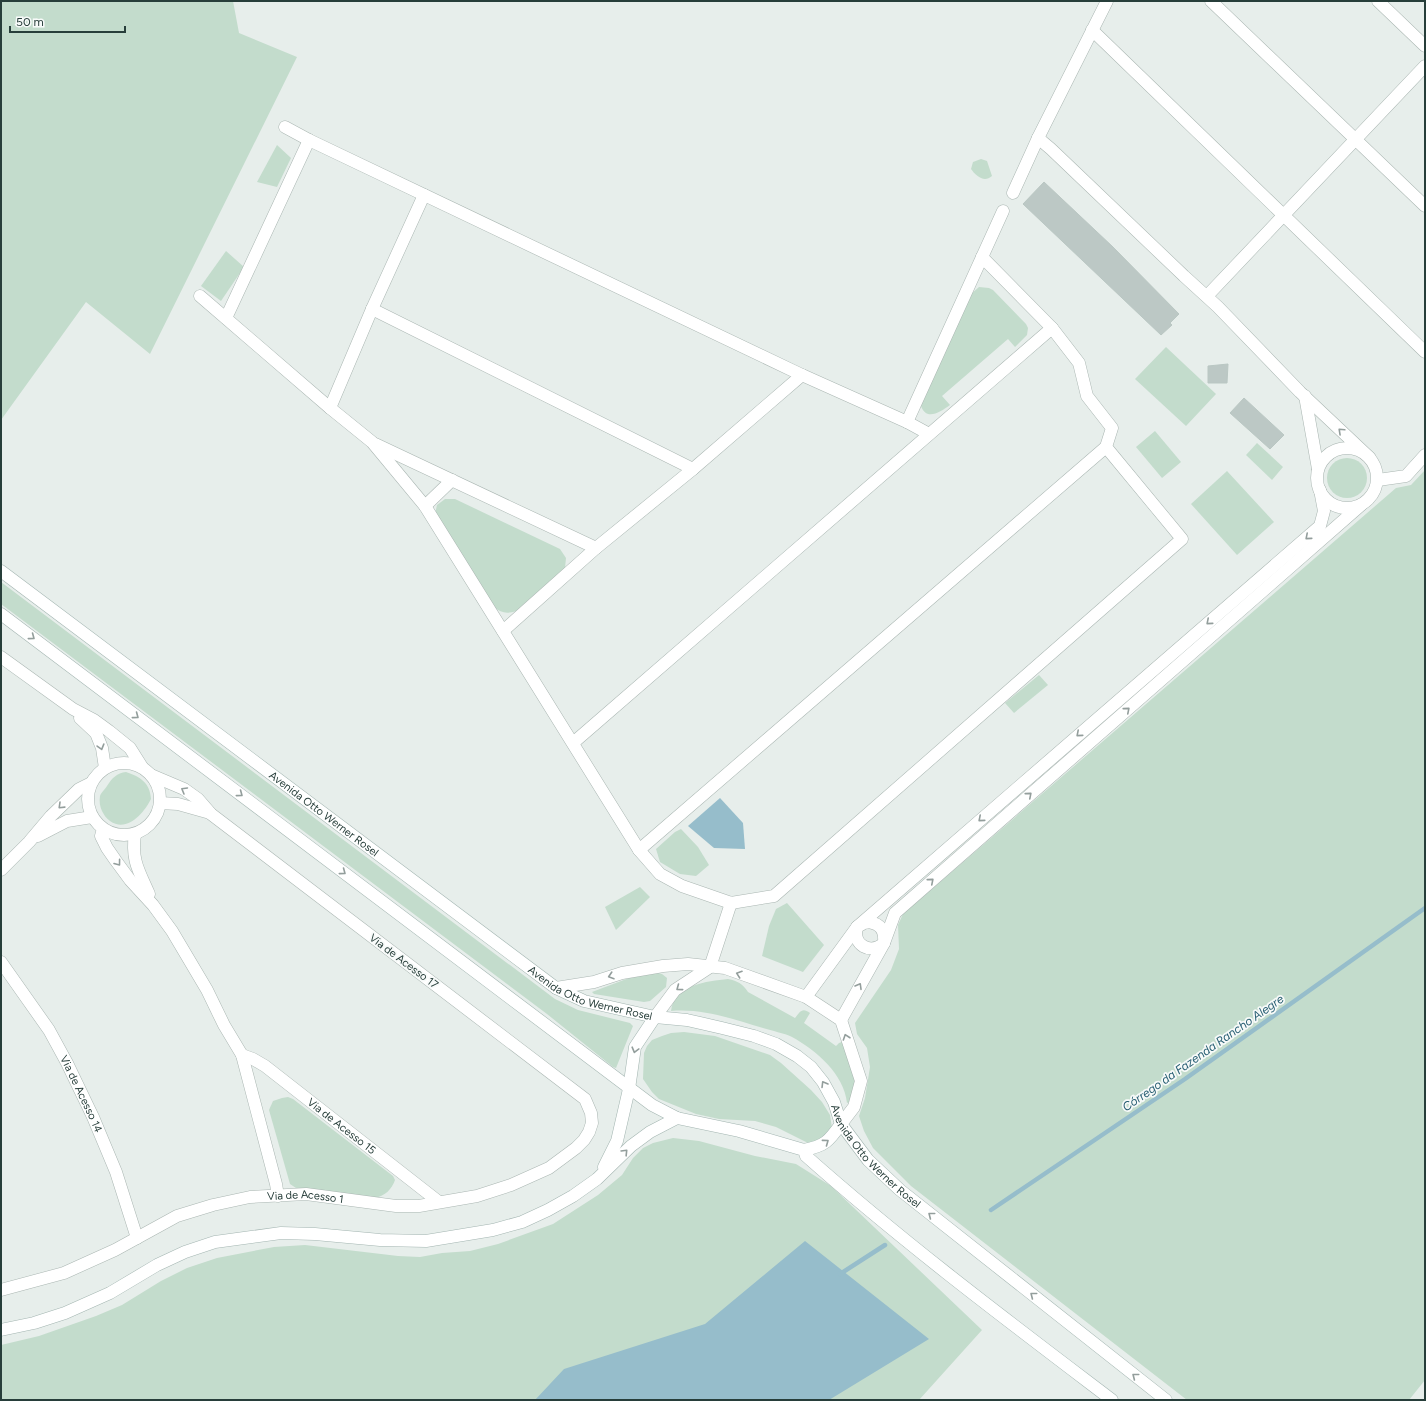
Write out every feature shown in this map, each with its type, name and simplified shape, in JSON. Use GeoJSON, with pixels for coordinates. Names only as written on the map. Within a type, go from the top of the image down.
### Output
{"type":"FeatureCollection","features":[{"type":"Feature","properties":{"kind":"street"},"geometry":{"type":"LineString","coordinates":[[1013,193],[1038,138],[1107,1]]}},
{"type":"Feature","properties":{"kind":"street"},"geometry":{"type":"LineString","coordinates":[[1211,1],[1425,206]]}},
{"type":"Feature","properties":{"kind":"street"},"geometry":{"type":"LineString","coordinates":[[1378,1],[1425,46]]}},
{"type":"Feature","properties":{"kind":"street"},"geometry":{"type":"LineString","coordinates":[[1092,30],[1425,352]]}},
{"type":"Feature","properties":{"kind":"street"},"geometry":{"type":"LineString","coordinates":[[1207,296],[1283,214],[1425,66]]}},
{"type":"Feature","properties":{"kind":"street"},"geometry":{"type":"LineString","coordinates":[[285,127],[424,195],[802,374],[907,422],[929,434]]}},
{"type":"Feature","properties":{"kind":"street"},"geometry":{"type":"LineString","coordinates":[[841,1020],[884,943],[895,912],[1369,499],[1375,490],[1378,480],[1377,472],[1370,458],[1305,396],[1207,296],[1038,138]]}},
{"type":"Feature","properties":{"kind":"street"},"geometry":{"type":"LineString","coordinates":[[226,318],[309,140]]}},
{"type":"Feature","properties":{"kind":"street"},"geometry":{"type":"LineString","coordinates":[[330,408],[372,309],[424,195]]}},
{"type":"Feature","properties":{"kind":"street"},"geometry":{"type":"LineString","coordinates":[[907,422],[1003,211]]}},
{"type":"Feature","properties":{"kind":"street"},"geometry":{"type":"LineString","coordinates":[[639,850],[1106,447],[1112,428],[1087,396],[1079,363],[1052,328],[982,257]]}},
{"type":"Feature","properties":{"kind":"street"},"geometry":{"type":"LineString","coordinates":[[200,296],[330,408],[372,442],[425,506],[639,850],[660,874],[682,886],[731,903],[774,896],[1182,539],[1106,447]]}},
{"type":"Feature","properties":{"kind":"street"},"geometry":{"type":"LineString","coordinates":[[372,309],[693,469]]}},
{"type":"Feature","properties":{"kind":"street"},"geometry":{"type":"LineString","coordinates":[[573,743],[1052,328]]}},
{"type":"Feature","properties":{"kind":"street"},"geometry":{"type":"LineString","coordinates":[[503,631],[596,548],[693,469],[802,374]]}},
{"type":"Feature","properties":{"kind":"street"},"geometry":{"type":"LineString","coordinates":[[806,997],[857,927],[1320,526],[1324,511],[1317,476],[1318,469],[1305,396]]}},
{"type":"Feature","properties":{"kind":"street"},"geometry":{"type":"LineString","coordinates":[[372,442],[596,548]]}},
{"type":"Feature","properties":{"kind":"street"},"geometry":{"type":"LineString","coordinates":[[1318,469],[1328,454],[1345,448],[1359,450],[1370,458]]}},
{"type":"Feature","properties":{"kind":"street"},"geometry":{"type":"LineString","coordinates":[[1378,480],[1406,476],[1425,455]]}},
{"type":"Feature","properties":{"kind":"street"},"geometry":{"type":"LineString","coordinates":[[425,506],[452,480]]}},
{"type":"Feature","properties":{"kind":"street"},"geometry":{"type":"LineString","coordinates":[[1320,490],[1325,498],[1342,508],[1352,508],[1361,505]]}},
{"type":"Feature","properties":{"kind":"street","name":"Avenida Otto Werner Rosel"},"geometry":{"type":"LineString","coordinates":[[1,570],[556,988],[584,1001],[655,1017],[687,1020],[722,1028],[776,1044],[812,1067],[823,1082],[834,1102],[841,1124],[868,1160],[900,1190],[1166,1400]]}},
{"type":"Feature","properties":{"kind":"street"},"geometry":{"type":"LineString","coordinates":[[1,614],[652,1105],[677,1118],[739,1131],[804,1150],[819,1147],[831,1138],[854,1107],[861,1081],[841,1020],[806,997],[725,968],[688,964],[663,966],[622,973],[594,982],[556,988]]}},
{"type":"Feature","properties":{"kind":"street"},"geometry":{"type":"LineString","coordinates":[[1,657],[73,708],[94,720],[130,748],[146,771],[157,783],[160,793],[158,813],[144,830],[135,834],[124,836],[113,834],[103,829],[92,817],[88,806],[88,794],[91,783],[97,774],[117,763],[130,763],[146,771]]}},
{"type":"Feature","properties":{"kind":"street"},"geometry":{"type":"LineString","coordinates":[[73,708],[80,718],[96,733],[102,748],[106,768]]}},
{"type":"Feature","properties":{"kind":"street","name":"Via de Acesso 17"},"geometry":{"type":"LineString","coordinates":[[146,771],[184,789],[198,799],[211,814],[585,1099],[591,1114]]}},
{"type":"Feature","properties":{"kind":"street"},"geometry":{"type":"LineString","coordinates":[[1,870],[29,842],[50,816],[78,789],[91,783]]}},
{"type":"Feature","properties":{"kind":"street","name":"Via de Acesso 17"},"geometry":{"type":"LineString","coordinates":[[160,803],[178,804],[211,814]]}},
{"type":"Feature","properties":{"kind":"street"},"geometry":{"type":"LineString","coordinates":[[29,842],[52,828],[68,821],[92,817]]}},
{"type":"Feature","properties":{"kind":"street"},"geometry":{"type":"LineString","coordinates":[[103,829],[101,836],[107,848],[130,880],[153,905],[172,931],[207,990],[224,1026],[242,1055],[278,1196]]}},
{"type":"Feature","properties":{"kind":"street"},"geometry":{"type":"LineString","coordinates":[[135,834],[133,847],[134,860],[153,905]]}},
{"type":"Feature","properties":{"kind":"street"},"geometry":{"type":"LineString","coordinates":[[596,1179],[610,1157],[617,1141],[629,1089],[634,1047],[675,990],[710,967],[731,903]]}},
{"type":"Feature","properties":{"kind":"street"},"geometry":{"type":"LineString","coordinates":[[857,927],[869,922],[880,925],[885,934],[884,943]]}},
{"type":"Feature","properties":{"kind":"street"},"geometry":{"type":"LineString","coordinates":[[857,927],[856,937],[861,945],[870,949],[876,948],[884,943]]}},
{"type":"Feature","properties":{"kind":"street","name":"Via de Acesso 14"},"geometry":{"type":"LineString","coordinates":[[1,962],[49,1030],[67,1063],[93,1117],[116,1172],[137,1238]]}},
{"type":"Feature","properties":{"kind":"street","name":"Via de Acesso 15"},"geometry":{"type":"LineString","coordinates":[[242,1055],[265,1066],[439,1202]]}},
{"type":"Feature","properties":{"kind":"street","name":"Via de Acesso 1"},"geometry":{"type":"LineString","coordinates":[[1,1290],[64,1273],[94,1261],[177,1216],[213,1205],[250,1197],[306,1194],[396,1206],[419,1206],[477,1196],[511,1185],[549,1168],[584,1140],[592,1123],[591,1114]]}},
{"type":"Feature","properties":{"kind":"street"},"geometry":{"type":"LineString","coordinates":[[1,1330],[34,1323],[65,1313],[110,1292],[157,1265],[178,1255],[216,1242],[281,1233],[315,1234],[380,1240],[426,1241],[492,1230],[522,1222],[573,1196],[596,1179],[631,1146],[650,1132],[677,1118]]}},
{"type":"Feature","properties":{"kind":"street"},"geometry":{"type":"LineString","coordinates":[[804,1150],[806,1156],[919,1252],[1112,1400]]}},
{"type":"Feature","properties":{"kind":"green space"},"geometry":{"type":"Polygon","coordinates":[[[1,1],[233,1],[239,33],[297,57],[150,354],[86,302],[1,420],[1,1]]]}},
{"type":"Feature","properties":{"kind":"green space"},"geometry":{"type":"Polygon","coordinates":[[[277,145],[291,158],[277,187],[257,182],[277,145]]]}},
{"type":"Feature","properties":{"kind":"green space"},"geometry":{"type":"Polygon","coordinates":[[[981,159],[987,161],[992,176],[986,179],[980,178],[971,169],[973,162],[981,159]]]}},
{"type":"Feature","properties":{"kind":"green space"},"geometry":{"type":"Polygon","coordinates":[[[226,251],[244,267],[221,301],[201,286],[226,251]]]}},
{"type":"Feature","properties":{"kind":"green space"},"geometry":{"type":"Polygon","coordinates":[[[979,287],[993,290],[1026,324],[1028,328],[1027,335],[1015,347],[1008,339],[942,396],[950,405],[937,413],[929,414],[922,409],[920,403],[971,294],[979,287]]]}},
{"type":"Feature","properties":{"kind":"green space"},"geometry":{"type":"Polygon","coordinates":[[[1166,347],[1216,394],[1186,426],[1135,379],[1166,347]]]}},
{"type":"Feature","properties":{"kind":"green space"},"geometry":{"type":"Polygon","coordinates":[[[1155,431],[1181,462],[1162,478],[1136,447],[1155,431]]]}},
{"type":"Feature","properties":{"kind":"green space"},"geometry":{"type":"Polygon","coordinates":[[[1257,443],[1283,467],[1272,480],[1246,455],[1257,443]]]}},
{"type":"Feature","properties":{"kind":"green space"},"geometry":{"type":"Polygon","coordinates":[[[1347,458],[1355,460],[1361,464],[1365,470],[1367,478],[1365,486],[1361,492],[1355,496],[1347,498],[1339,496],[1333,492],[1329,486],[1327,478],[1329,470],[1333,464],[1339,460],[1347,458]]]}},
{"type":"Feature","properties":{"kind":"green space"},"geometry":{"type":"Polygon","coordinates":[[[1425,470],[1425,1380],[1409,1400],[1187,1400],[911,1186],[873,1148],[864,1131],[859,1116],[865,1098],[870,1067],[867,1048],[857,1034],[855,1023],[891,970],[899,949],[898,925],[903,914],[1396,488],[1411,485],[1425,470]]]}},
{"type":"Feature","properties":{"kind":"green space"},"geometry":{"type":"Polygon","coordinates":[[[1227,471],[1274,522],[1237,555],[1191,504],[1227,471]]]}},
{"type":"Feature","properties":{"kind":"green space"},"geometry":{"type":"Polygon","coordinates":[[[445,499],[455,499],[560,549],[566,558],[565,568],[516,611],[507,613],[499,611],[494,607],[435,514],[437,505],[445,499]]]}},
{"type":"Feature","properties":{"kind":"green space"},"geometry":{"type":"Polygon","coordinates":[[[1,582],[555,999],[578,1010],[630,1023],[633,1026],[616,1068],[547,1014],[1,604],[1,582]]]}},
{"type":"Feature","properties":{"kind":"green space"},"geometry":{"type":"Polygon","coordinates":[[[1039,675],[1048,685],[1014,713],[1005,703],[1039,675]]]}},
{"type":"Feature","properties":{"kind":"green space"},"geometry":{"type":"Polygon","coordinates":[[[126,772],[144,781],[149,789],[151,799],[144,810],[134,820],[123,825],[116,824],[106,818],[100,806],[100,796],[113,778],[120,773],[126,772]]]}},
{"type":"Feature","properties":{"kind":"green space"},"geometry":{"type":"Polygon","coordinates":[[[681,829],[698,847],[709,865],[696,876],[680,874],[660,862],[656,849],[675,832],[681,829]]]}},
{"type":"Feature","properties":{"kind":"green space"},"geometry":{"type":"Polygon","coordinates":[[[640,887],[650,897],[616,930],[605,907],[640,887]]]}},
{"type":"Feature","properties":{"kind":"green space"},"geometry":{"type":"Polygon","coordinates":[[[787,903],[824,945],[803,972],[762,956],[769,926],[776,909],[787,903]]]}},
{"type":"Feature","properties":{"kind":"green space"},"geometry":{"type":"Polygon","coordinates":[[[658,973],[667,978],[666,987],[650,1001],[644,1002],[594,994],[592,992],[629,978],[658,973]]]}},
{"type":"Feature","properties":{"kind":"green space"},"geometry":{"type":"Polygon","coordinates":[[[728,979],[740,983],[748,992],[795,1018],[801,1011],[807,1011],[810,1013],[804,1023],[836,1046],[842,1042],[858,1078],[849,1102],[847,1103],[841,1082],[835,1073],[819,1056],[792,1037],[717,1015],[683,1010],[671,1011],[673,1002],[678,995],[685,990],[702,983],[728,979]]]}},
{"type":"Feature","properties":{"kind":"green space"},"geometry":{"type":"Polygon","coordinates":[[[684,1032],[715,1036],[770,1055],[811,1090],[822,1102],[830,1115],[832,1128],[823,1139],[808,1143],[776,1127],[755,1121],[719,1119],[696,1114],[659,1099],[643,1079],[644,1053],[652,1040],[671,1033],[684,1032]]]}},
{"type":"Feature","properties":{"kind":"green space"},"geometry":{"type":"Polygon","coordinates":[[[288,1097],[293,1099],[393,1176],[395,1180],[390,1189],[382,1196],[375,1198],[296,1188],[290,1184],[269,1110],[273,1101],[288,1097]]]}},
{"type":"Feature","properties":{"kind":"green space"},"geometry":{"type":"Polygon","coordinates":[[[673,1138],[699,1141],[755,1156],[796,1164],[831,1186],[982,1330],[919,1400],[1,1400],[1,1345],[39,1336],[96,1316],[122,1305],[161,1281],[187,1268],[217,1258],[274,1247],[305,1245],[398,1256],[420,1257],[442,1253],[470,1251],[498,1244],[553,1224],[598,1195],[622,1175],[633,1158],[643,1148],[653,1143],[673,1138]]]}},
{"type":"Feature","properties":{"kind":"water"},"geometry":{"type":"Polygon","coordinates":[[[720,798],[743,823],[745,849],[714,848],[688,826],[720,798]]]}},
{"type":"Feature","properties":{"kind":"water"},"geometry":{"type":"Polygon","coordinates":[[[805,1241],[929,1339],[829,1400],[535,1400],[564,1369],[705,1324],[805,1241]]]}},
{"type":"Feature","properties":{"kind":"building"},"geometry":{"type":"Polygon","coordinates":[[[1044,182],[1113,247],[1179,314],[1170,323],[1172,325],[1161,335],[1023,204],[1044,182]]]}},
{"type":"Feature","properties":{"kind":"building"},"geometry":{"type":"Polygon","coordinates":[[[1228,364],[1227,383],[1208,383],[1208,366],[1228,364]]]}},
{"type":"Feature","properties":{"kind":"building"},"geometry":{"type":"Polygon","coordinates":[[[1244,398],[1284,435],[1270,449],[1230,413],[1244,398]]]}},
{"type":"Feature","properties":{"kind":"waterway","name":"Córrego da Fazenda Rancho Alegre"},"geometry":{"type":"LineString","coordinates":[[991,1210],[1185,1079],[1425,908]]}},
{"type":"Feature","properties":{"kind":"waterway","name":"Córrego da Fazenda Rancho Alegre"},"geometry":{"type":"LineString","coordinates":[[840,1274],[885,1245]]}}]}
